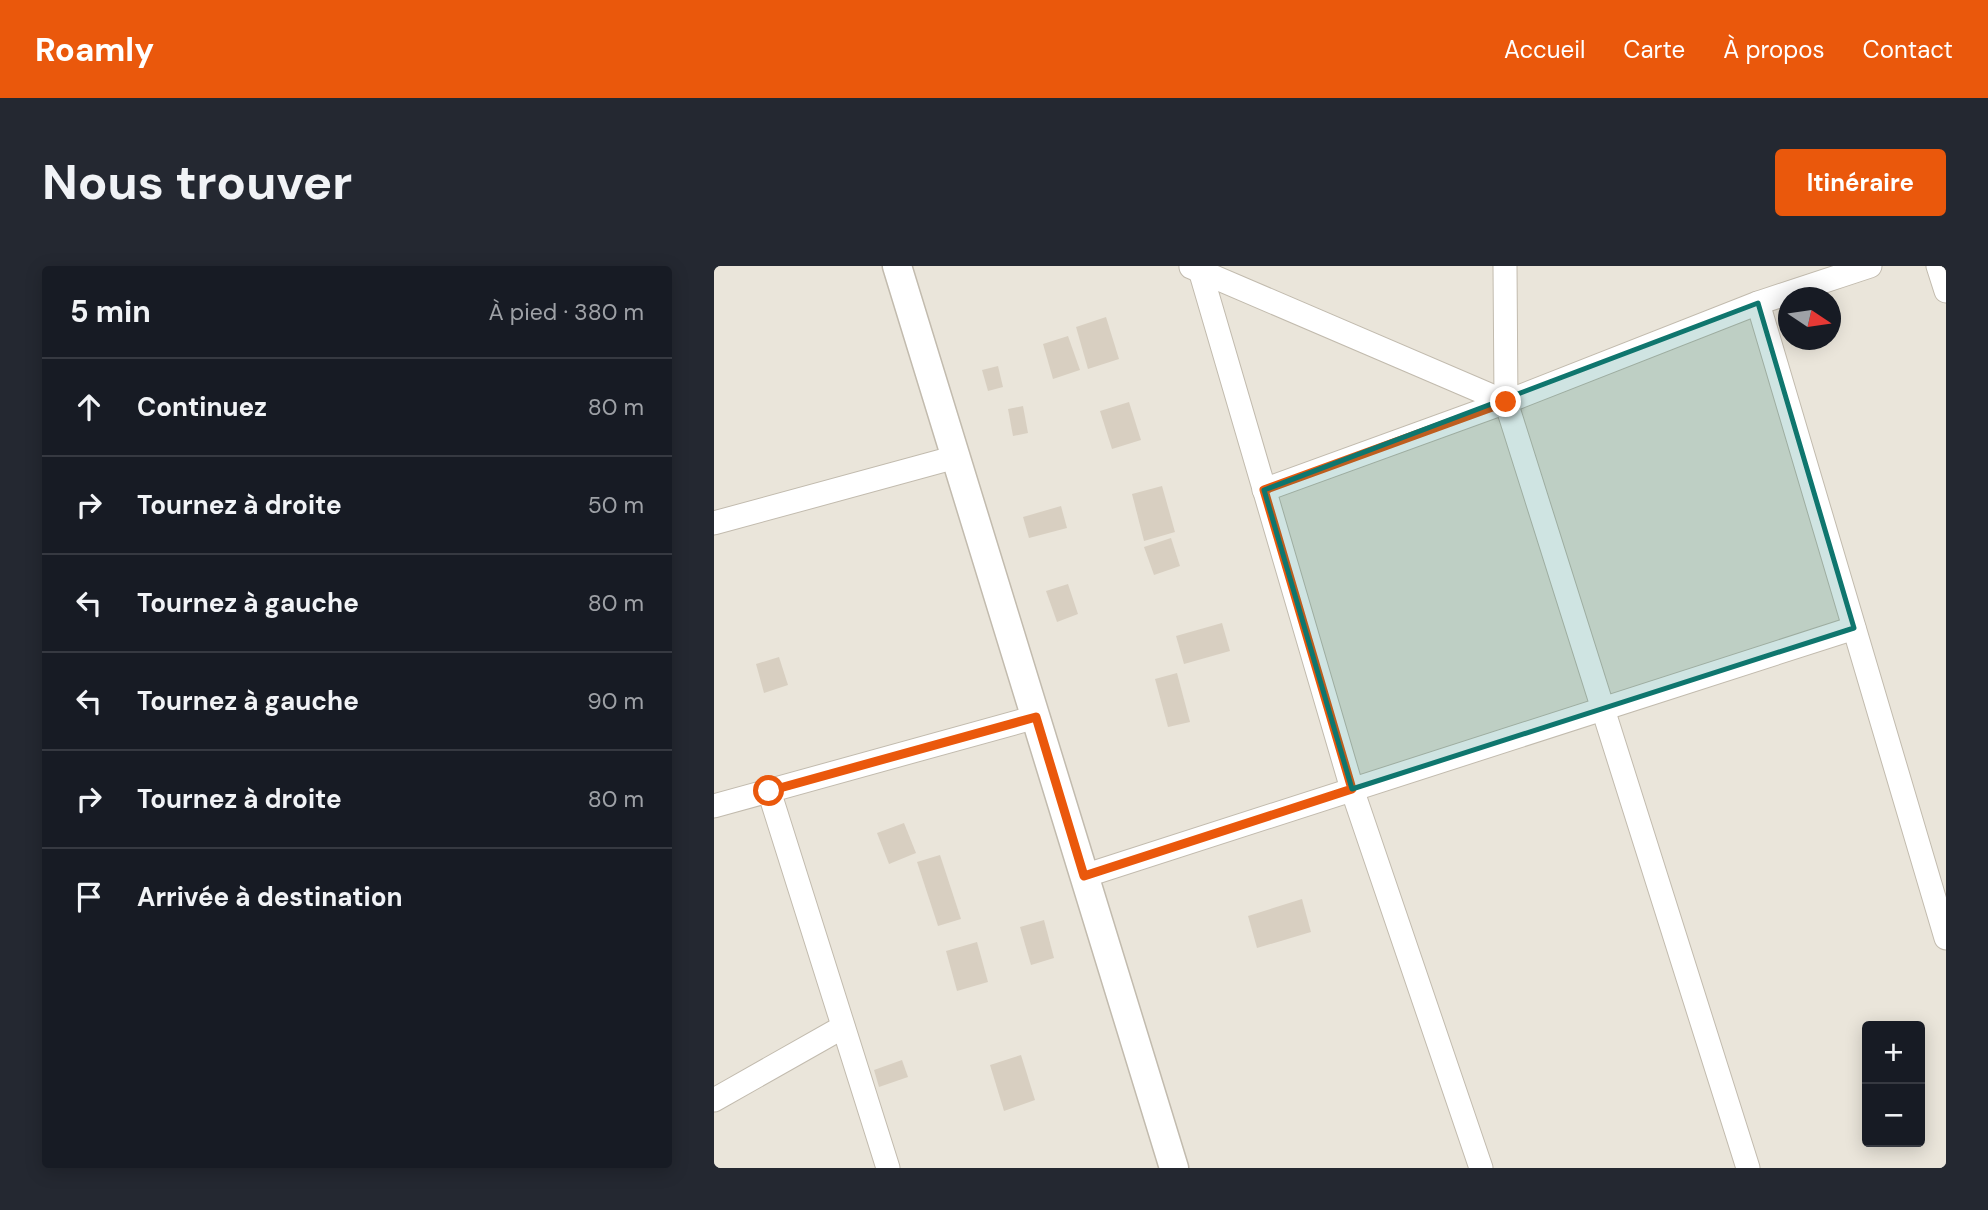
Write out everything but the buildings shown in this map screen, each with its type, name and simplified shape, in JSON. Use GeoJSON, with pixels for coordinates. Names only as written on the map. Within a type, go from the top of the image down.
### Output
{"type":"FeatureCollection","features":[{"type":"Feature","properties":{"kind":"street"},"geometry":{"type":"LineString","coordinates":[[897,266],[1174,1168]]}},
{"type":"Feature","properties":{"kind":"street"},"geometry":{"type":"LineString","coordinates":[[1505,266],[1506,402],[1748,1168]]}},
{"type":"Feature","properties":{"kind":"street"},"geometry":{"type":"LineString","coordinates":[[1264,490],[1506,402],[1758,303],[1870,266]]}},
{"type":"Feature","properties":{"kind":"street"},"geometry":{"type":"LineString","coordinates":[[1938,266],[1946,292]]}},
{"type":"Feature","properties":{"kind":"street"},"geometry":{"type":"LineString","coordinates":[[1195,268],[1506,402]]}},
{"type":"Feature","properties":{"kind":"street"},"geometry":{"type":"LineString","coordinates":[[1195,268],[1352,789],[1481,1168]]}},
{"type":"Feature","properties":{"kind":"street"},"geometry":{"type":"LineString","coordinates":[[1758,303],[1946,938]]}},
{"type":"Feature","properties":{"kind":"street"},"geometry":{"type":"LineString","coordinates":[[714,523],[956,457]]}},
{"type":"Feature","properties":{"kind":"street"},"geometry":{"type":"LineString","coordinates":[[1084,876],[1854,628]]}},
{"type":"Feature","properties":{"kind":"street"},"geometry":{"type":"LineString","coordinates":[[714,806],[1036,717]]}},
{"type":"Feature","properties":{"kind":"street"},"geometry":{"type":"LineString","coordinates":[[769,791],[888,1168]]}},
{"type":"Feature","properties":{"kind":"street"},"geometry":{"type":"LineString","coordinates":[[714,1100],[843,1027]]}},
{"type":"Feature","properties":{"kind":"highlighted area"},"geometry":{"type":"Polygon","coordinates":[[[1758,303],[1854,628],[1352,789],[1264,490],[1758,303]]]}},
{"type":"Feature","properties":{"kind":"shaded area"},"geometry":{"type":"Polygon","coordinates":[[[714,266],[1946,266],[1946,1168],[714,1168],[714,266]]]}},
{"type":"Feature","properties":{"kind":"route"},"geometry":{"type":"LineString","coordinates":[[769,791],[1036,717],[1084,876],[1352,789],[1264,490],[1506,402]]}}]}
